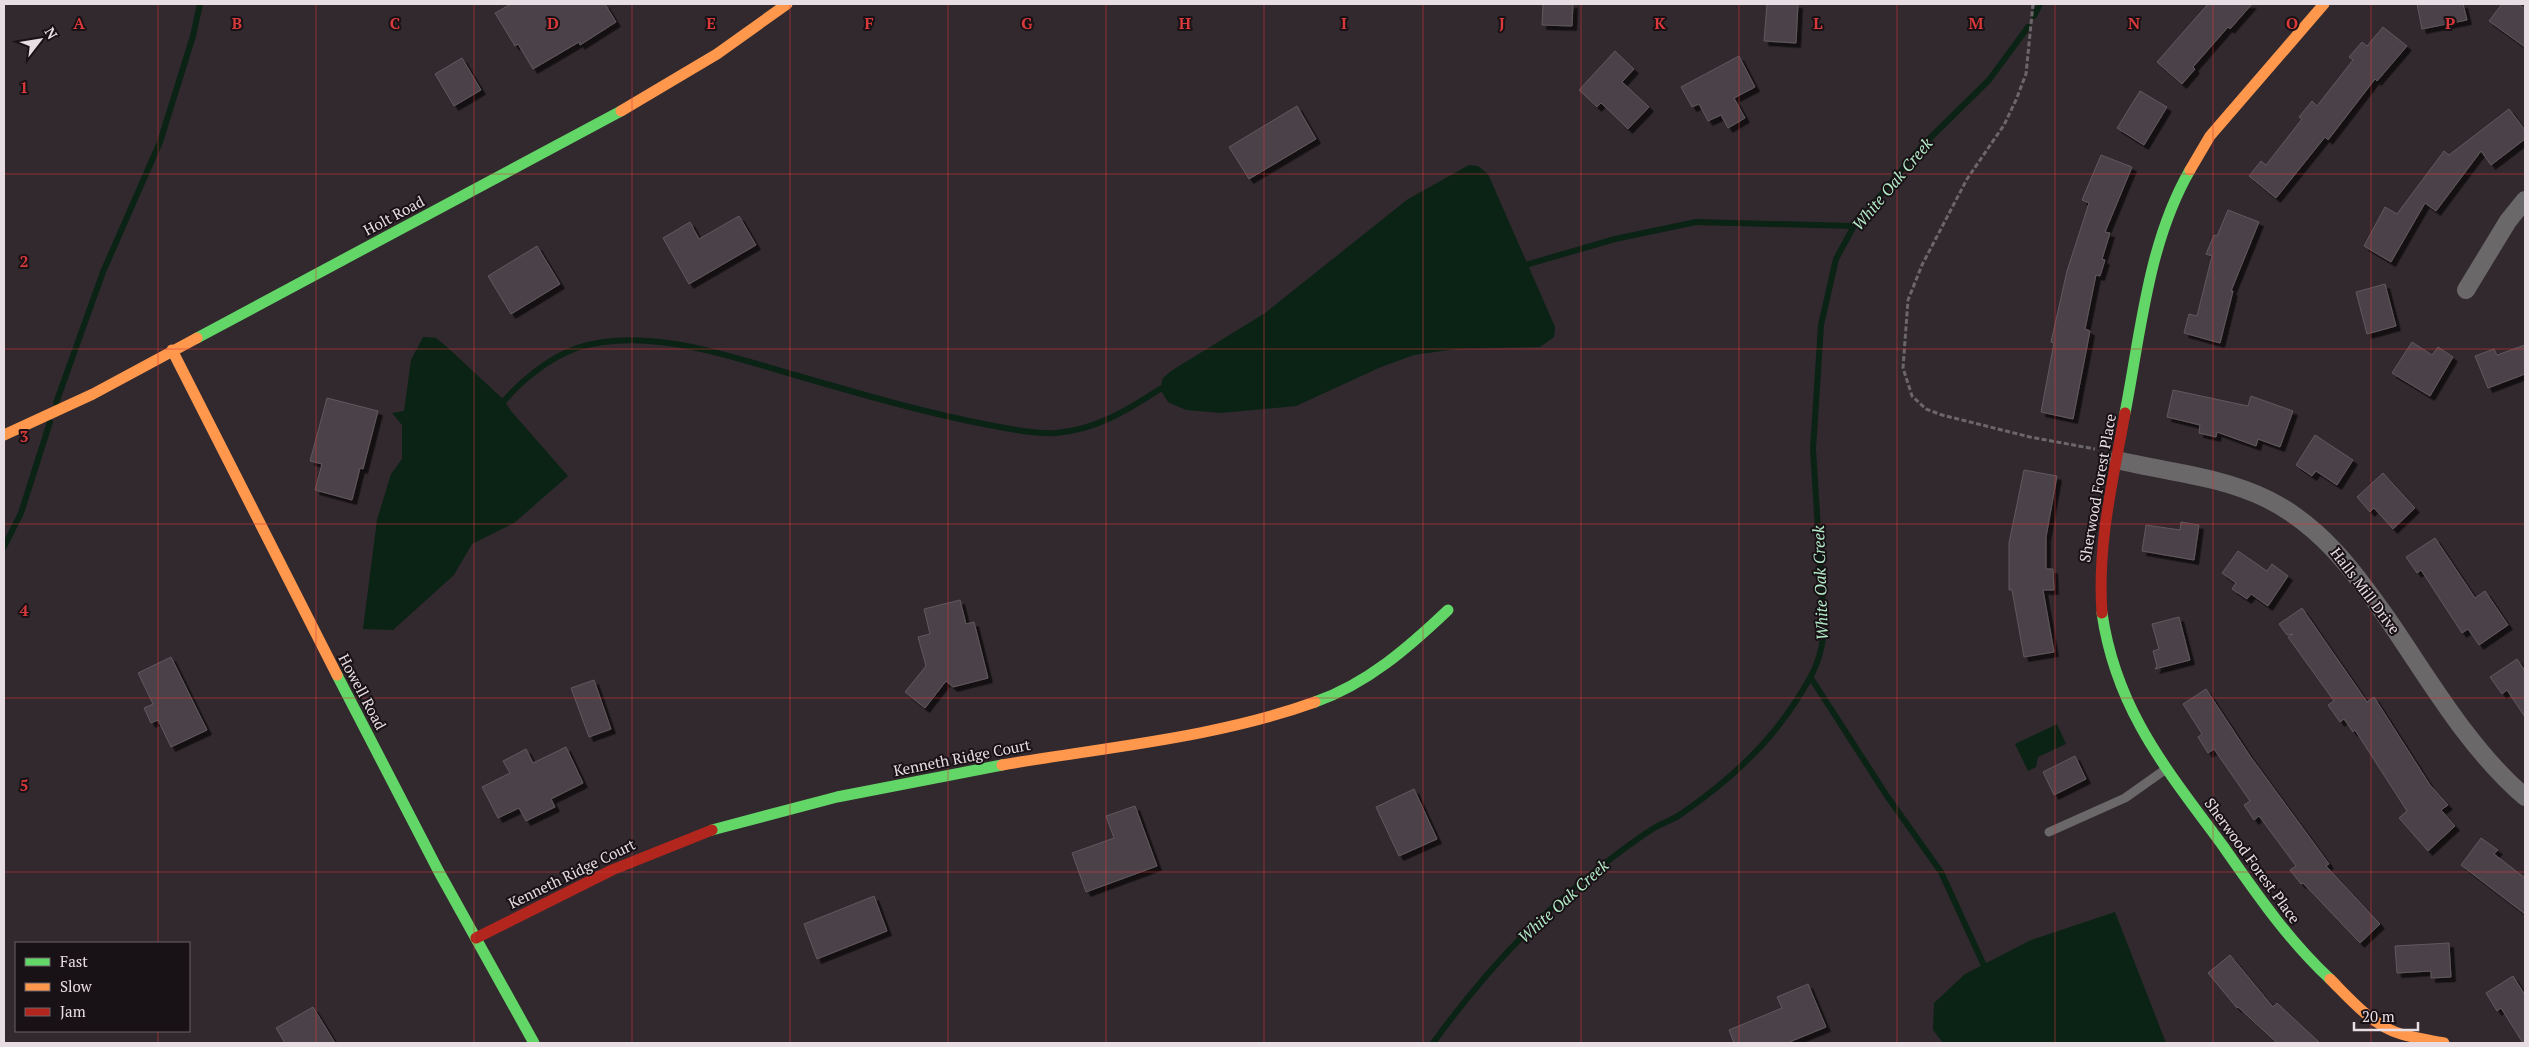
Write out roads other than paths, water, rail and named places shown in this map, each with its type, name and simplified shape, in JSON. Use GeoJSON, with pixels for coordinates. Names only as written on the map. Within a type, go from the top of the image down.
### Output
{"type":"FeatureCollection","features":[{"type":"Feature","properties":{"kind":"street","name":"Holt Road"},"geometry":{"type":"LineString","coordinates":[[4,435],[85,397],[643,99],[709,62],[744,38],[787,4]]}},
{"type":"Feature","properties":{"kind":"street","name":"Sherwood Forest Place"},"geometry":{"type":"LineString","coordinates":[[2324,4],[2210,136],[2179,189],[2158,241],[2103,530],[2098,570],[2100,604],[2115,673],[2130,711],[2166,769],[2280,925],[2305,956],[2364,1012],[2400,1034],[2444,1043]]}},
{"type":"Feature","properties":{"kind":"street"},"geometry":{"type":"LineString","coordinates":[[2466,290],[2508,221],[2525,200]]}},
{"type":"Feature","properties":{"kind":"street","name":"Howell Road"},"geometry":{"type":"LineString","coordinates":[[172,350],[290,587],[476,938],[534,1043]]}},
{"type":"Feature","properties":{"kind":"street","name":"Halls Mill Drive"},"geometry":{"type":"LineString","coordinates":[[2117,460],[2214,480],[2244,489],[2268,500],[2324,538],[2346,562],[2368,591],[2475,745],[2500,775],[2525,797]]}},
{"type":"Feature","properties":{"kind":"street","name":"Kenneth Ridge Court"},"geometry":{"type":"LineString","coordinates":[[476,938],[626,863],[700,832],[751,817],[994,766],[1194,733],[1285,713],[1322,700],[1355,684],[1414,641],[1448,610]]}},
{"type":"Feature","properties":{"kind":"lane"},"geometry":{"type":"LineString","coordinates":[[2049,832],[2125,798],[2166,769]]}},
{"type":"Feature","properties":{"kind":"waterway"},"geometry":{"type":"LineString","coordinates":[[56,403],[103,272],[160,142],[193,36],[200,4]]}},
{"type":"Feature","properties":{"kind":"waterway","name":"White Oak Creek"},"geometry":{"type":"LineString","coordinates":[[2034,16],[2040,4]]}},
{"type":"Feature","properties":{"kind":"waterway","name":"White Oak Creek"},"geometry":{"type":"LineString","coordinates":[[1433,1043],[1480,983],[1532,927],[1570,892],[1621,851],[1654,828],[1681,814],[1729,777],[1758,749],[1785,718],[1807,683],[1822,647],[1824,625],[1813,449],[1821,325],[1836,259],[1854,226],[1923,145],[1989,80],[2028,27]]}},
{"type":"Feature","properties":{"kind":"waterway"},"geometry":{"type":"LineString","coordinates":[[1522,266],[1615,239],[1696,222],[1854,226]]}},
{"type":"Feature","properties":{"kind":"waterway"},"geometry":{"type":"LineString","coordinates":[[499,407],[524,380],[566,352],[604,342],[632,340],[661,342],[719,353],[918,409],[989,425],[1039,433],[1056,433],[1084,428],[1111,418],[1160,389],[1166,388]]}},
{"type":"Feature","properties":{"kind":"waterway"},"geometry":{"type":"LineString","coordinates":[[4,547],[21,513],[50,422]]}},
{"type":"Feature","properties":{"kind":"waterway"},"geometry":{"type":"LineString","coordinates":[[1811,678],[1887,796],[1941,872],[1987,972]]}}]}
